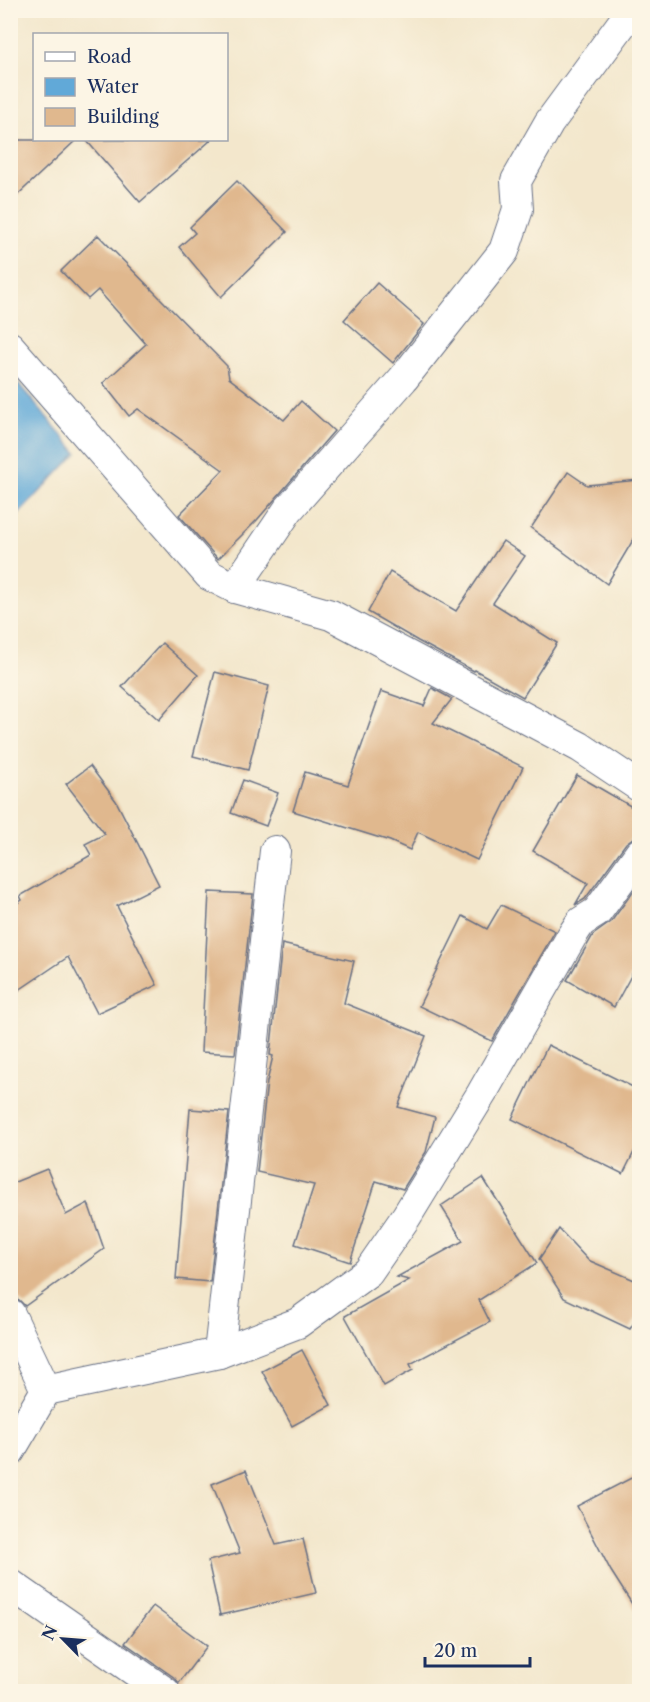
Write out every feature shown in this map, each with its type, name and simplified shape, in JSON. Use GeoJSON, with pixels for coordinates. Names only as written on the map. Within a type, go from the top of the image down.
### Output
{"type":"FeatureCollection","features":[{"type":"Feature","properties":{"kind":"street"},"geometry":{"type":"LineString","coordinates":[[235,588],[288,510],[404,379],[504,251],[518,209],[516,181],[549,123],[632,10]]}},
{"type":"Feature","properties":{"kind":"street"},"geometry":{"type":"LineString","coordinates":[[10,347],[208,575],[235,588],[331,615],[580,747],[639,787]]}},
{"type":"Feature","properties":{"kind":"street"},"geometry":{"type":"LineString","coordinates":[[219,1353],[275,851]]}},
{"type":"Feature","properties":{"kind":"street"},"geometry":{"type":"LineString","coordinates":[[10,1451],[46,1390],[219,1353],[298,1323],[368,1272],[406,1217],[482,1093],[573,934],[582,922],[597,912],[639,853]]}},
{"type":"Feature","properties":{"kind":"street"},"geometry":{"type":"LineString","coordinates":[[10,1314],[46,1390]]}},
{"type":"Feature","properties":{"kind":"street"},"geometry":{"type":"LineString","coordinates":[[10,1584],[165,1692]]}},
{"type":"Feature","properties":{"kind":"water"},"geometry":{"type":"Polygon","coordinates":[[[10,374],[77,453],[11,522],[10,522],[10,374]]]}},
{"type":"Feature","properties":{"kind":"building"},"geometry":{"type":"Polygon","coordinates":[[[10,140],[75,141],[10,202],[10,140]]]}},
{"type":"Feature","properties":{"kind":"building"},"geometry":{"type":"Polygon","coordinates":[[[87,141],[210,141],[140,202],[87,141]]]}},
{"type":"Feature","properties":{"kind":"building"},"geometry":{"type":"Polygon","coordinates":[[[237,181],[287,232],[221,297],[179,247],[195,233],[190,227],[237,181]]]}},
{"type":"Feature","properties":{"kind":"building"},"geometry":{"type":"Polygon","coordinates":[[[98,235],[227,366],[229,378],[284,420],[301,401],[334,431],[257,520],[218,559],[179,515],[223,470],[138,409],[129,416],[103,383],[146,344],[98,290],[88,299],[61,271],[98,235]]]}},
{"type":"Feature","properties":{"kind":"building"},"geometry":{"type":"Polygon","coordinates":[[[377,283],[424,324],[393,363],[344,320],[377,283]]]}},
{"type":"Feature","properties":{"kind":"building"},"geometry":{"type":"Polygon","coordinates":[[[568,472],[587,485],[639,480],[639,530],[607,584],[531,528],[568,472]]]}},
{"type":"Feature","properties":{"kind":"building"},"geometry":{"type":"Polygon","coordinates":[[[503,541],[525,556],[493,603],[557,643],[523,697],[368,612],[390,572],[456,611],[503,541]]]}},
{"type":"Feature","properties":{"kind":"building"},"geometry":{"type":"Polygon","coordinates":[[[162,643],[198,675],[159,720],[122,687],[162,643]]]}},
{"type":"Feature","properties":{"kind":"building"},"geometry":{"type":"Polygon","coordinates":[[[215,672],[269,686],[248,770],[193,756],[215,672]]]}},
{"type":"Feature","properties":{"kind":"building"},"geometry":{"type":"Polygon","coordinates":[[[432,688],[452,699],[433,723],[523,767],[477,860],[418,832],[410,850],[390,841],[293,811],[305,772],[348,785],[381,691],[424,706],[432,688]]]}},
{"type":"Feature","properties":{"kind":"building"},"geometry":{"type":"Polygon","coordinates":[[[90,766],[116,801],[159,885],[117,906],[157,985],[97,1013],[68,957],[10,996],[10,908],[22,900],[20,896],[91,855],[85,844],[105,834],[66,784],[90,766]]]}},
{"type":"Feature","properties":{"kind":"building"},"geometry":{"type":"Polygon","coordinates":[[[577,775],[639,811],[639,836],[626,843],[585,899],[575,905],[588,883],[533,851],[577,775]]]}},
{"type":"Feature","properties":{"kind":"building"},"geometry":{"type":"Polygon","coordinates":[[[243,780],[278,793],[266,826],[231,813],[243,780]]]}},
{"type":"Feature","properties":{"kind":"building"},"geometry":{"type":"Polygon","coordinates":[[[639,883],[639,961],[614,1007],[567,980],[593,935],[611,922],[639,883]]]}},
{"type":"Feature","properties":{"kind":"building"},"geometry":{"type":"Polygon","coordinates":[[[209,892],[253,894],[235,1054],[201,1052],[209,892]]]}},
{"type":"Feature","properties":{"kind":"building"},"geometry":{"type":"Polygon","coordinates":[[[501,905],[555,931],[492,1041],[419,1006],[463,916],[487,929],[501,905]]]}},
{"type":"Feature","properties":{"kind":"building"},"geometry":{"type":"Polygon","coordinates":[[[282,944],[354,961],[344,1003],[426,1036],[398,1107],[435,1117],[426,1152],[403,1189],[376,1181],[350,1262],[295,1244],[314,1185],[257,1172],[267,1082],[273,1056],[270,1055],[282,944]]]}},
{"type":"Feature","properties":{"kind":"building"},"geometry":{"type":"Polygon","coordinates":[[[548,1045],[639,1090],[639,1142],[623,1174],[512,1119],[548,1045]]]}},
{"type":"Feature","properties":{"kind":"building"},"geometry":{"type":"Polygon","coordinates":[[[190,1109],[229,1112],[210,1282],[176,1279],[190,1109]]]}},
{"type":"Feature","properties":{"kind":"building"},"geometry":{"type":"Polygon","coordinates":[[[47,1169],[66,1215],[88,1203],[104,1249],[25,1306],[19,1300],[10,1297],[10,1184],[47,1169]]]}},
{"type":"Feature","properties":{"kind":"building"},"geometry":{"type":"Polygon","coordinates":[[[483,1178],[537,1263],[479,1300],[490,1322],[410,1364],[413,1370],[384,1386],[345,1316],[409,1280],[397,1277],[463,1241],[441,1206],[483,1178]]]}},
{"type":"Feature","properties":{"kind":"building"},"geometry":{"type":"Polygon","coordinates":[[[559,1229],[588,1260],[639,1282],[639,1315],[630,1329],[564,1298],[539,1259],[559,1229]]]}},
{"type":"Feature","properties":{"kind":"building"},"geometry":{"type":"Polygon","coordinates":[[[302,1350],[331,1405],[292,1426],[262,1371],[302,1350]]]}},
{"type":"Feature","properties":{"kind":"building"},"geometry":{"type":"Polygon","coordinates":[[[246,1470],[276,1545],[303,1539],[316,1593],[220,1615],[208,1561],[240,1553],[212,1484],[246,1470]]]}},
{"type":"Feature","properties":{"kind":"building"},"geometry":{"type":"Polygon","coordinates":[[[639,1474],[639,1615],[611,1571],[577,1506],[639,1474]]]}},
{"type":"Feature","properties":{"kind":"building"},"geometry":{"type":"Polygon","coordinates":[[[153,1606],[207,1646],[179,1683],[125,1643],[153,1606]]]}}]}
